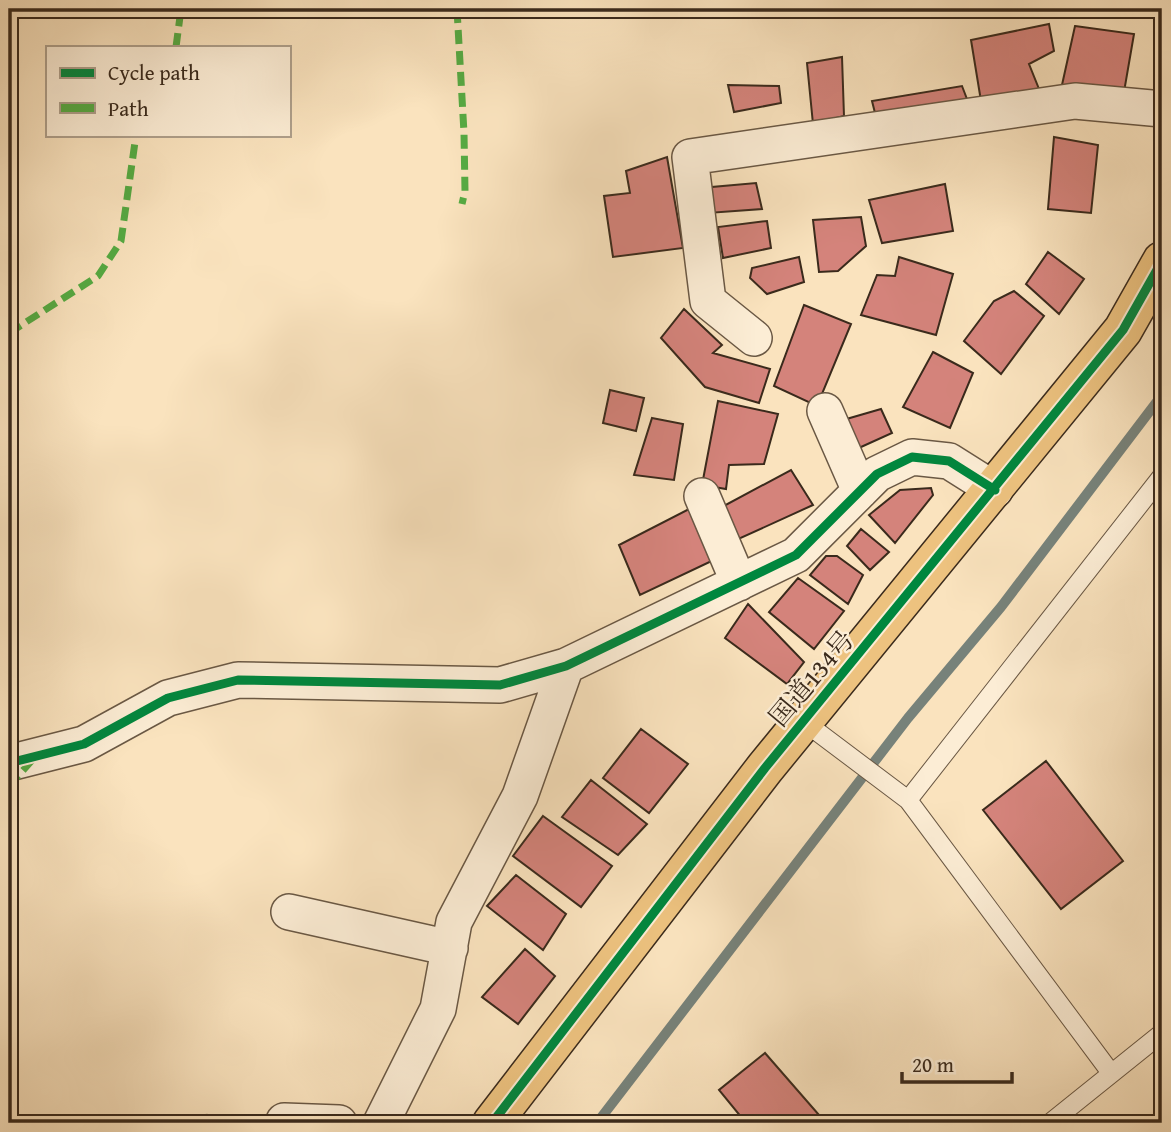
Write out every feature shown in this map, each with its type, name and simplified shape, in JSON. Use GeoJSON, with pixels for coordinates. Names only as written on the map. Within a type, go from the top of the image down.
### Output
{"type":"FeatureCollection","features":[{"type":"Feature","properties":{"kind":"highway","name":"国道134号"},"geometry":{"type":"LineString","coordinates":[[492,1123],[803,721],[995,490],[1123,330],[1162,261]]}},
{"type":"Feature","properties":{"kind":"street"},"geometry":{"type":"LineString","coordinates":[[754,338],[708,301],[690,157],[1075,102],[1162,109]]}},
{"type":"Feature","properties":{"kind":"street"},"geometry":{"type":"LineString","coordinates":[[825,411],[860,491]]}},
{"type":"Feature","properties":{"kind":"street"},"geometry":{"type":"LineString","coordinates":[[9,763],[84,744],[168,698],[238,680],[500,685],[566,666],[796,555],[877,474],[912,457],[949,461],[995,490]]}},
{"type":"Feature","properties":{"kind":"street"},"geometry":{"type":"LineString","coordinates":[[702,496],[739,583]]}},
{"type":"Feature","properties":{"kind":"street"},"geometry":{"type":"LineString","coordinates":[[381,1123],[438,1009],[454,922],[520,796],[566,666]]}},
{"type":"Feature","properties":{"kind":"street"},"geometry":{"type":"LineString","coordinates":[[289,912],[450,948]]}},
{"type":"Feature","properties":{"kind":"street"},"geometry":{"type":"LineString","coordinates":[[284,1121],[339,1123]]}},
{"type":"Feature","properties":{"kind":"lane"},"geometry":{"type":"LineString","coordinates":[[908,800],[1162,476]]}},
{"type":"Feature","properties":{"kind":"lane"},"geometry":{"type":"LineString","coordinates":[[803,721],[908,800],[1111,1073]]}},
{"type":"Feature","properties":{"kind":"lane"},"geometry":{"type":"LineString","coordinates":[[1050,1123],[1162,1032]]}},
{"type":"Feature","properties":{"kind":"green space"},"geometry":{"type":"Polygon","coordinates":[[[206,1115],[203,1123],[130,1123],[206,1115]]]}},
{"type":"Feature","properties":{"kind":"building"},"geometry":{"type":"Polygon","coordinates":[[[1071,9],[1137,9],[1074,18],[1071,9]]]}},
{"type":"Feature","properties":{"kind":"building"},"geometry":{"type":"Polygon","coordinates":[[[1049,24],[1054,51],[1029,64],[1039,89],[981,101],[971,40],[1049,24]]]}},
{"type":"Feature","properties":{"kind":"building"},"geometry":{"type":"Polygon","coordinates":[[[1075,26],[1134,34],[1124,92],[1062,85],[1075,26]]]}},
{"type":"Feature","properties":{"kind":"building"},"geometry":{"type":"Polygon","coordinates":[[[842,57],[844,116],[813,124],[807,63],[842,57]]]}},
{"type":"Feature","properties":{"kind":"building"},"geometry":{"type":"Polygon","coordinates":[[[728,85],[779,86],[781,103],[734,112],[728,85]]]}},
{"type":"Feature","properties":{"kind":"building"},"geometry":{"type":"Polygon","coordinates":[[[962,86],[970,107],[877,121],[872,101],[962,86]]]}},
{"type":"Feature","properties":{"kind":"building"},"geometry":{"type":"Polygon","coordinates":[[[1054,137],[1098,145],[1091,213],[1048,209],[1054,137]]]}},
{"type":"Feature","properties":{"kind":"building"},"geometry":{"type":"Polygon","coordinates":[[[667,157],[683,248],[613,257],[604,196],[630,193],[626,171],[667,157]]]}},
{"type":"Feature","properties":{"kind":"building"},"geometry":{"type":"Polygon","coordinates":[[[756,183],[762,209],[708,213],[712,187],[756,183]]]}},
{"type":"Feature","properties":{"kind":"building"},"geometry":{"type":"Polygon","coordinates":[[[945,184],[953,231],[882,243],[869,200],[945,184]]]}},
{"type":"Feature","properties":{"kind":"building"},"geometry":{"type":"Polygon","coordinates":[[[861,217],[866,246],[838,271],[819,272],[813,220],[861,217]]]}},
{"type":"Feature","properties":{"kind":"building"},"geometry":{"type":"Polygon","coordinates":[[[767,221],[771,248],[723,258],[718,227],[767,221]]]}},
{"type":"Feature","properties":{"kind":"building"},"geometry":{"type":"Polygon","coordinates":[[[1048,252],[1084,279],[1059,314],[1026,284],[1048,252]]]}},
{"type":"Feature","properties":{"kind":"building"},"geometry":{"type":"Polygon","coordinates":[[[799,257],[804,282],[767,294],[750,278],[752,268],[799,257]]]}},
{"type":"Feature","properties":{"kind":"building"},"geometry":{"type":"Polygon","coordinates":[[[899,257],[953,274],[936,335],[861,315],[877,275],[895,276],[899,257]]]}},
{"type":"Feature","properties":{"kind":"building"},"geometry":{"type":"Polygon","coordinates":[[[1014,291],[1044,316],[1001,374],[964,341],[994,301],[1014,291]]]}},
{"type":"Feature","properties":{"kind":"building"},"geometry":{"type":"Polygon","coordinates":[[[804,305],[851,324],[817,406],[774,386],[804,305]]]}},
{"type":"Feature","properties":{"kind":"building"},"geometry":{"type":"Polygon","coordinates":[[[684,309],[722,345],[713,353],[770,369],[759,403],[705,387],[661,338],[684,309]]]}},
{"type":"Feature","properties":{"kind":"building"},"geometry":{"type":"Polygon","coordinates":[[[933,352],[973,373],[950,428],[903,407],[933,352]]]}},
{"type":"Feature","properties":{"kind":"building"},"geometry":{"type":"Polygon","coordinates":[[[610,390],[644,398],[636,431],[603,423],[610,390]]]}},
{"type":"Feature","properties":{"kind":"building"},"geometry":{"type":"Polygon","coordinates":[[[718,401],[778,414],[764,464],[729,465],[726,489],[702,485],[718,401]]]}},
{"type":"Feature","properties":{"kind":"building"},"geometry":{"type":"Polygon","coordinates":[[[881,409],[892,433],[850,452],[843,420],[881,409]]]}},
{"type":"Feature","properties":{"kind":"building"},"geometry":{"type":"Polygon","coordinates":[[[652,418],[683,424],[674,480],[634,475],[652,418]]]}},
{"type":"Feature","properties":{"kind":"building"},"geometry":{"type":"Polygon","coordinates":[[[791,470],[813,505],[734,541],[720,508],[791,470]]]}},
{"type":"Feature","properties":{"kind":"building"},"geometry":{"type":"Polygon","coordinates":[[[931,488],[933,495],[895,543],[869,515],[900,490],[931,488]]]}},
{"type":"Feature","properties":{"kind":"building"},"geometry":{"type":"Polygon","coordinates":[[[691,508],[718,558],[640,595],[619,545],[691,508]]]}},
{"type":"Feature","properties":{"kind":"building"},"geometry":{"type":"Polygon","coordinates":[[[861,529],[889,552],[870,570],[847,546],[861,529]]]}},
{"type":"Feature","properties":{"kind":"building"},"geometry":{"type":"Polygon","coordinates":[[[826,556],[837,556],[863,575],[848,604],[810,575],[826,556]]]}},
{"type":"Feature","properties":{"kind":"building"},"geometry":{"type":"Polygon","coordinates":[[[798,578],[844,611],[814,649],[769,612],[798,578]]]}},
{"type":"Feature","properties":{"kind":"building"},"geometry":{"type":"Polygon","coordinates":[[[748,604],[804,662],[787,684],[725,638],[748,604]]]}},
{"type":"Feature","properties":{"kind":"building"},"geometry":{"type":"Polygon","coordinates":[[[641,729],[688,764],[649,813],[603,778],[641,729]]]}},
{"type":"Feature","properties":{"kind":"building"},"geometry":{"type":"Polygon","coordinates":[[[1046,761],[1123,861],[1061,909],[983,810],[1046,761]]]}},
{"type":"Feature","properties":{"kind":"building"},"geometry":{"type":"Polygon","coordinates":[[[591,780],[647,824],[618,855],[562,817],[591,780]]]}},
{"type":"Feature","properties":{"kind":"building"},"geometry":{"type":"Polygon","coordinates":[[[543,816],[612,866],[581,907],[513,856],[543,816]]]}},
{"type":"Feature","properties":{"kind":"building"},"geometry":{"type":"Polygon","coordinates":[[[516,875],[566,914],[543,950],[487,906],[516,875]]]}},
{"type":"Feature","properties":{"kind":"building"},"geometry":{"type":"Polygon","coordinates":[[[525,949],[555,976],[518,1024],[482,997],[525,949]]]}},
{"type":"Feature","properties":{"kind":"building"},"geometry":{"type":"Polygon","coordinates":[[[765,1053],[826,1123],[746,1123],[719,1090],[765,1053]]]}},
{"type":"Feature","properties":{"kind":"waterway"},"geometry":{"type":"LineString","coordinates":[[597,1123],[908,718],[1001,607],[1162,395]]}},
{"type":"Feature","properties":{"kind":"marked path"},"geometry":{"type":"LineString","coordinates":[[176,46],[181,9]]}},
{"type":"Feature","properties":{"kind":"marked path"},"geometry":{"type":"LineString","coordinates":[[457,9],[464,133],[465,191],[462,204]]}},
{"type":"Feature","properties":{"kind":"marked path"},"geometry":{"type":"LineString","coordinates":[[9,333],[98,276],[121,241],[136,136]]}},
{"type":"Feature","properties":{"kind":"marked path"},"geometry":{"type":"LineString","coordinates":[[9,786],[34,758]]}},
{"type":"Feature","properties":{"kind":"cycle path"},"geometry":{"type":"LineString","coordinates":[[492,1123],[765,768],[1123,330],[1162,261]]}},
{"type":"Feature","properties":{"kind":"cycle path"},"geometry":{"type":"LineString","coordinates":[[9,763],[84,744],[168,698],[238,680],[500,685],[566,666],[796,555],[877,474],[912,457],[949,461],[995,490]]}}]}
